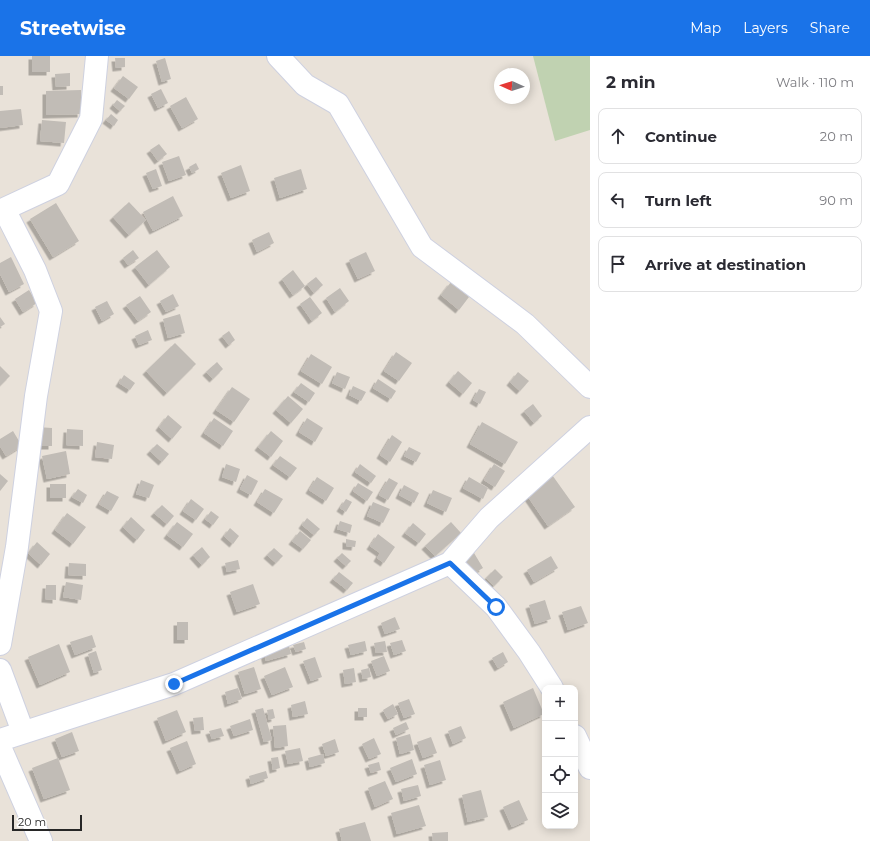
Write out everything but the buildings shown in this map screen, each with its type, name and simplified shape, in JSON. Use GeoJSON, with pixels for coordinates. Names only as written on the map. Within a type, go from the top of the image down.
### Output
{"type":"FeatureCollection","features":[{"type":"Feature","properties":{"kind":"street"},"geometry":{"type":"LineString","coordinates":[[0,644],[17,547],[36,396],[50,311],[35,270],[4,208],[58,184],[91,118],[97,56]]}},
{"type":"Feature","properties":{"kind":"street"},"geometry":{"type":"LineString","coordinates":[[278,56],[305,85],[338,104],[422,247],[525,324],[590,387]]}},
{"type":"Feature","properties":{"kind":"street"},"geometry":{"type":"LineString","coordinates":[[0,740],[174,684],[450,563],[490,518],[590,427]]}},
{"type":"Feature","properties":{"kind":"street"},"geometry":{"type":"LineString","coordinates":[[450,563],[496,607],[529,652],[550,685]]}},
{"type":"Feature","properties":{"kind":"street"},"geometry":{"type":"LineString","coordinates":[[0,670],[23,732]]}},
{"type":"Feature","properties":{"kind":"street"},"geometry":{"type":"LineString","coordinates":[[578,742],[590,768]]}},
{"type":"Feature","properties":{"kind":"street"},"geometry":{"type":"LineString","coordinates":[[0,747],[41,841]]}},
{"type":"Feature","properties":{"kind":"green space"},"geometry":{"type":"Polygon","coordinates":[[[533,56],[590,56],[590,130],[555,141],[533,56]]]}},
{"type":"Feature","properties":{"kind":"route"},"geometry":{"type":"LineString","coordinates":[[174,684],[450,563],[496,607]]}}]}
